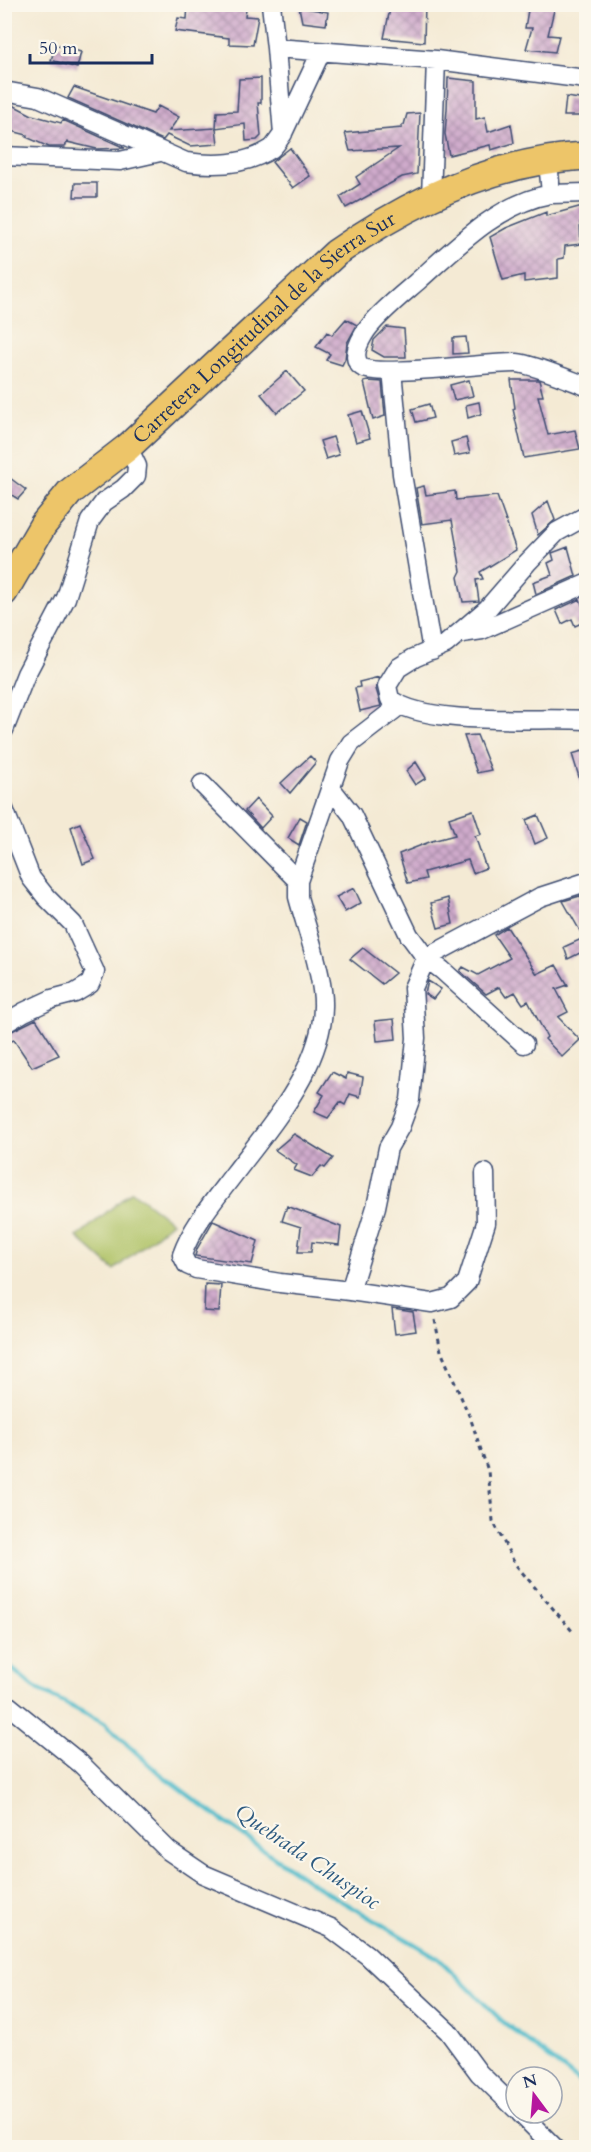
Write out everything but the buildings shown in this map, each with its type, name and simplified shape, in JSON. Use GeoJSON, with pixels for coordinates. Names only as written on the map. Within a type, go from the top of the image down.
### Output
{"type":"FeatureCollection","features":[{"type":"Feature","properties":{"kind":"highway","name":"Carretera Longitudinal de la Sierra Sur"},"geometry":{"type":"LineString","coordinates":[[4,592],[43,525],[70,492],[128,447],[336,253],[377,225],[431,197],[481,178],[548,161],[586,156]]}},
{"type":"Feature","properties":{"kind":"street"},"geometry":{"type":"LineString","coordinates":[[271,4],[283,134]]}},
{"type":"Feature","properties":{"kind":"street"},"geometry":{"type":"LineString","coordinates":[[276,48],[436,60],[586,79]]}},
{"type":"Feature","properties":{"kind":"street"},"geometry":{"type":"LineString","coordinates":[[4,91],[38,97],[186,162],[211,165],[232,163],[272,148],[283,134],[321,52]]}},
{"type":"Feature","properties":{"kind":"street"},"geometry":{"type":"LineString","coordinates":[[431,197],[436,60]]}},
{"type":"Feature","properties":{"kind":"street"},"geometry":{"type":"LineString","coordinates":[[4,156],[120,161],[160,152]]}},
{"type":"Feature","properties":{"kind":"street"},"geometry":{"type":"LineString","coordinates":[[548,161],[551,194]]}},
{"type":"Feature","properties":{"kind":"street"},"geometry":{"type":"LineString","coordinates":[[586,193],[536,197],[478,227],[399,297],[364,333],[356,356],[363,368],[392,371],[520,363],[586,386]]}},
{"type":"Feature","properties":{"kind":"street"},"geometry":{"type":"LineString","coordinates":[[392,371],[402,474],[432,651]]}},
{"type":"Feature","properties":{"kind":"street"},"geometry":{"type":"LineString","coordinates":[[4,730],[26,674],[66,598],[90,521],[105,502],[123,489],[135,476],[137,466],[128,447]]}},
{"type":"Feature","properties":{"kind":"street"},"geometry":{"type":"LineString","coordinates":[[586,516],[557,532],[488,609],[460,633],[432,651],[398,668],[387,686],[390,699],[399,706],[437,715],[523,720],[586,720]]}},
{"type":"Feature","properties":{"kind":"street"},"geometry":{"type":"LineString","coordinates":[[460,633],[482,630],[586,584]]}},
{"type":"Feature","properties":{"kind":"street"},"geometry":{"type":"LineString","coordinates":[[399,706],[351,743],[340,761],[298,881],[301,907],[322,991],[322,1017],[315,1047],[295,1092],[220,1192],[186,1242],[182,1254],[187,1265],[196,1269],[280,1283],[432,1303],[451,1298],[467,1282],[486,1223],[485,1173]]}},
{"type":"Feature","properties":{"kind":"street"},"geometry":{"type":"LineString","coordinates":[[202,784],[298,881]]}},
{"type":"Feature","properties":{"kind":"street"},"geometry":{"type":"LineString","coordinates":[[330,787],[352,815],[409,935],[426,958],[525,1044]]}},
{"type":"Feature","properties":{"kind":"street"},"geometry":{"type":"LineString","coordinates":[[4,809],[31,878],[73,924],[94,972],[90,984],[75,993],[52,999],[4,1024]]}},
{"type":"Feature","properties":{"kind":"street"},"geometry":{"type":"LineString","coordinates":[[350,1291],[376,1207],[388,1148],[400,1127],[410,1100],[416,1038],[413,988],[426,958],[540,897],[586,882]]}},
{"type":"Feature","properties":{"kind":"street"},"geometry":{"type":"LineString","coordinates":[[4,1702],[81,1764],[169,1851],[203,1874],[330,1928],[367,1955],[448,2031],[479,2073],[504,2097]]}},
{"type":"Feature","properties":{"kind":"street"},"geometry":{"type":"LineString","coordinates":[[532,2125],[555,2148]]}},
{"type":"Feature","properties":{"kind":"path"},"geometry":{"type":"LineString","coordinates":[[432,1303],[441,1351],[471,1420],[488,1471],[493,1521],[514,1564],[573,1632]]}},
{"type":"Feature","properties":{"kind":"green space"},"geometry":{"type":"Polygon","coordinates":[[[132,1191],[172,1222],[114,1270],[77,1237],[132,1191]]]}},
{"type":"Feature","properties":{"kind":"waterway","name":"Quebrada Chuspioc"},"geometry":{"type":"LineString","coordinates":[[4,1662],[35,1688],[104,1723],[159,1773],[313,1884],[438,1958],[502,2021],[586,2087]]}}]}
